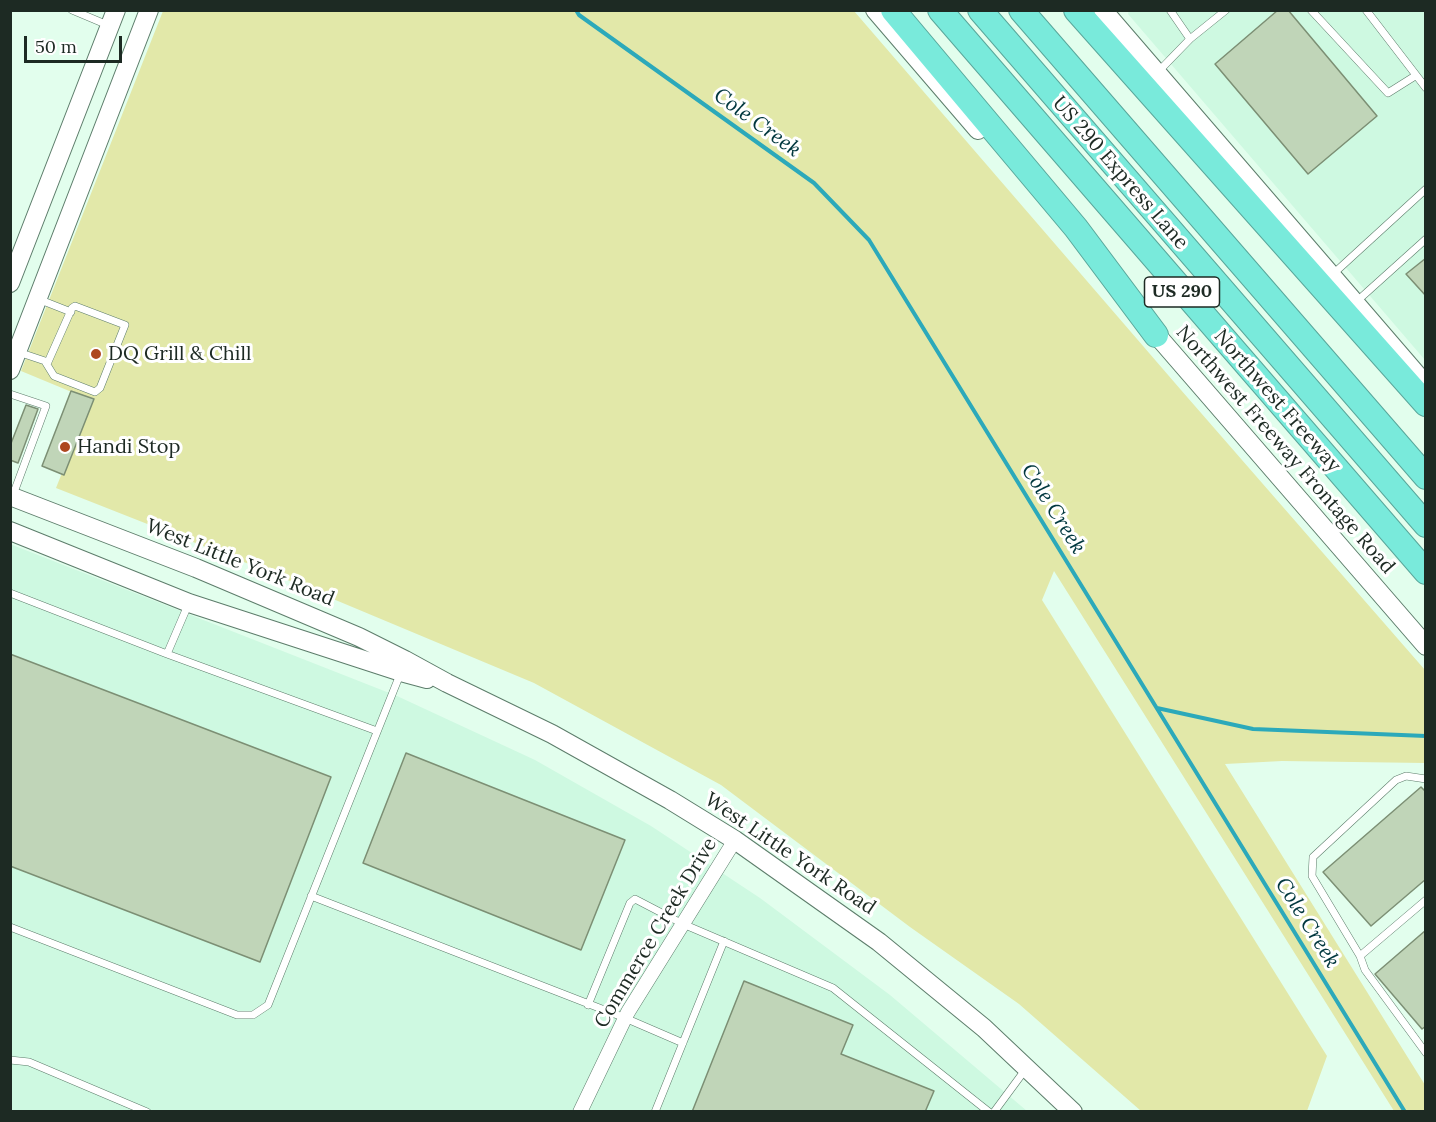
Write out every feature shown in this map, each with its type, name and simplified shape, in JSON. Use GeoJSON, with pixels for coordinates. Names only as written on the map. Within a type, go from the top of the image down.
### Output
{"type":"FeatureCollection","features":[{"type":"Feature","properties":{"kind":"highway"},"geometry":{"type":"LineString","coordinates":[[894,10],[1077,228],[1156,335]]}},
{"type":"Feature","properties":{"kind":"highway","name":"Northwest Freeway"},"geometry":{"type":"LineString","coordinates":[[940,10],[1425,572]]}},
{"type":"Feature","properties":{"kind":"highway","name":"US 290 Express Lane"},"geometry":{"type":"LineString","coordinates":[[980,10],[1425,525]]}},
{"type":"Feature","properties":{"kind":"highway","name":"US 290"},"geometry":{"type":"LineString","coordinates":[[1022,10],[1425,477]]}},
{"type":"Feature","properties":{"kind":"highway"},"geometry":{"type":"LineString","coordinates":[[1076,10],[1425,404]]}},
{"type":"Feature","properties":{"kind":"main road"},"geometry":{"type":"LineString","coordinates":[[10,370],[149,10]]}},
{"type":"Feature","properties":{"kind":"main road","name":"Northwest Freeway Frontage Road"},"geometry":{"type":"LineString","coordinates":[[875,10],[1425,646]]}},
{"type":"Feature","properties":{"kind":"main road"},"geometry":{"type":"LineString","coordinates":[[1103,10],[1425,385]]}},
{"type":"Feature","properties":{"kind":"main road"},"geometry":{"type":"LineString","coordinates":[[10,283],[14,252],[32,225],[111,23],[137,43]]}},
{"type":"Feature","properties":{"kind":"main road","name":"West Little York Road"},"geometry":{"type":"LineString","coordinates":[[11,497],[196,568],[359,638],[552,734],[670,800],[735,840],[879,942],[984,1028],[1073,1112]]}},
{"type":"Feature","properties":{"kind":"main road","name":"West Little York Road"},"geometry":{"type":"LineString","coordinates":[[10,531],[189,603],[400,672],[447,683]]}},
{"type":"Feature","properties":{"kind":"street","name":"Commerce Creek Drive"},"geometry":{"type":"LineString","coordinates":[[580,1112],[625,1018],[735,840]]}},
{"type":"Feature","properties":{"kind":"lane"},"geometry":{"type":"LineString","coordinates":[[72,10],[111,23]]}},
{"type":"Feature","properties":{"kind":"lane"},"geometry":{"type":"LineString","coordinates":[[1170,10],[1191,39]]}},
{"type":"Feature","properties":{"kind":"lane"},"geometry":{"type":"LineString","coordinates":[[1157,73],[1191,39],[1226,10]]}},
{"type":"Feature","properties":{"kind":"lane"},"geometry":{"type":"LineString","coordinates":[[1311,10],[1388,93],[1415,75]]}},
{"type":"Feature","properties":{"kind":"lane"},"geometry":{"type":"LineString","coordinates":[[1366,10],[1425,88]]}},
{"type":"Feature","properties":{"kind":"lane"},"geometry":{"type":"LineString","coordinates":[[1332,276],[1425,189]]}},
{"type":"Feature","properties":{"kind":"lane"},"geometry":{"type":"LineString","coordinates":[[1355,303],[1425,240]]}},
{"type":"Feature","properties":{"kind":"lane"},"geometry":{"type":"LineString","coordinates":[[38,299],[71,312]]}},
{"type":"Feature","properties":{"kind":"lane"},"geometry":{"type":"LineString","coordinates":[[18,352],[46,363],[54,376],[95,392],[100,388],[125,325],[78,306],[72,308],[50,361],[46,363]]}},
{"type":"Feature","properties":{"kind":"lane"},"geometry":{"type":"LineString","coordinates":[[10,394],[46,406],[11,497]]}},
{"type":"Feature","properties":{"kind":"lane"},"geometry":{"type":"LineString","coordinates":[[10,593],[166,654],[377,731]]}},
{"type":"Feature","properties":{"kind":"lane"},"geometry":{"type":"LineString","coordinates":[[166,654],[189,603]]}},
{"type":"Feature","properties":{"kind":"lane"},"geometry":{"type":"LineString","coordinates":[[10,927],[237,1015],[253,1015],[268,1005],[400,672]]}},
{"type":"Feature","properties":{"kind":"lane"},"geometry":{"type":"LineString","coordinates":[[1425,779],[1406,776],[1396,780],[1313,857],[1312,876],[1360,956],[1365,970],[1425,1053]]}},
{"type":"Feature","properties":{"kind":"lane"},"geometry":{"type":"LineString","coordinates":[[311,896],[625,1018],[683,1043]]}},
{"type":"Feature","properties":{"kind":"lane"},"geometry":{"type":"LineString","coordinates":[[588,1005],[630,903],[635,899],[639,900],[683,924],[833,988],[989,1112]]}},
{"type":"Feature","properties":{"kind":"lane"},"geometry":{"type":"LineString","coordinates":[[1360,956],[1425,900]]}},
{"type":"Feature","properties":{"kind":"lane"},"geometry":{"type":"LineString","coordinates":[[655,1112],[724,941]]}},
{"type":"Feature","properties":{"kind":"lane"},"geometry":{"type":"LineString","coordinates":[[10,1060],[29,1062],[147,1112]]}},
{"type":"Feature","properties":{"kind":"lane"},"geometry":{"type":"LineString","coordinates":[[994,1112],[1027,1068]]}},
{"type":"Feature","properties":{"kind":"shaded area"},"geometry":{"type":"Polygon","coordinates":[[[1129,10],[1425,11],[1425,360],[1128,14],[1129,10]]]}},
{"type":"Feature","properties":{"kind":"shaded area"},"geometry":{"type":"Polygon","coordinates":[[[163,11],[854,11],[1425,670],[1425,763],[1282,761],[1225,764],[1425,1085],[1425,1111],[1394,1111],[1054,571],[1042,600],[1327,1056],[1307,1111],[1141,1111],[1019,1004],[910,927],[721,785],[534,683],[259,568],[56,488],[91,400],[21,371],[163,11]]]}},
{"type":"Feature","properties":{"kind":"shaded area"},"geometry":{"type":"Polygon","coordinates":[[[10,544],[397,696],[535,760],[651,826],[760,898],[890,995],[1027,1111],[11,1111],[10,544]]]}},
{"type":"Feature","properties":{"kind":"building"},"geometry":{"type":"Polygon","coordinates":[[[1278,10],[1288,10],[1377,116],[1308,174],[1215,64],[1278,10]]]}},
{"type":"Feature","properties":{"kind":"building"},"geometry":{"type":"Polygon","coordinates":[[[1426,258],[1426,296],[1406,274],[1426,258]]]}},
{"type":"Feature","properties":{"kind":"building"},"geometry":{"type":"Polygon","coordinates":[[[71,391],[94,399],[64,475],[42,466],[71,391]]]}},
{"type":"Feature","properties":{"kind":"building"},"geometry":{"type":"Polygon","coordinates":[[[26,405],[38,409],[18,463],[10,460],[10,446],[26,405]]]}},
{"type":"Feature","properties":{"kind":"building"},"geometry":{"type":"Polygon","coordinates":[[[10,654],[331,777],[260,962],[10,866],[10,654]]]}},
{"type":"Feature","properties":{"kind":"building"},"geometry":{"type":"Polygon","coordinates":[[[406,753],[625,840],[581,950],[363,863],[406,753]]]}},
{"type":"Feature","properties":{"kind":"building"},"geometry":{"type":"Polygon","coordinates":[[[1421,787],[1426,792],[1426,879],[1371,926],[1323,872],[1421,787]]]}},
{"type":"Feature","properties":{"kind":"building"},"geometry":{"type":"Polygon","coordinates":[[[1426,930],[1426,1026],[1422,1029],[1375,974],[1426,930]]]}},
{"type":"Feature","properties":{"kind":"building"},"geometry":{"type":"Polygon","coordinates":[[[744,981],[853,1025],[841,1054],[934,1091],[925,1112],[692,1112],[744,981]]]}},
{"type":"Feature","properties":{"kind":"waterway","name":"Cole Creek"},"geometry":{"type":"LineString","coordinates":[[576,10],[579,15],[814,183],[869,240],[1405,1112]]}},
{"type":"Feature","properties":{"kind":"waterway"},"geometry":{"type":"LineString","coordinates":[[1157,708],[1253,729],[1426,736]]}},
{"type":"Feature","properties":{"kind":"place","name":"DQ Grill & Chill"},"geometry":{"type":"Point","coordinates":[96,354]}},
{"type":"Feature","properties":{"kind":"place","name":"Handi Stop"},"geometry":{"type":"Point","coordinates":[65,447]}}]}
